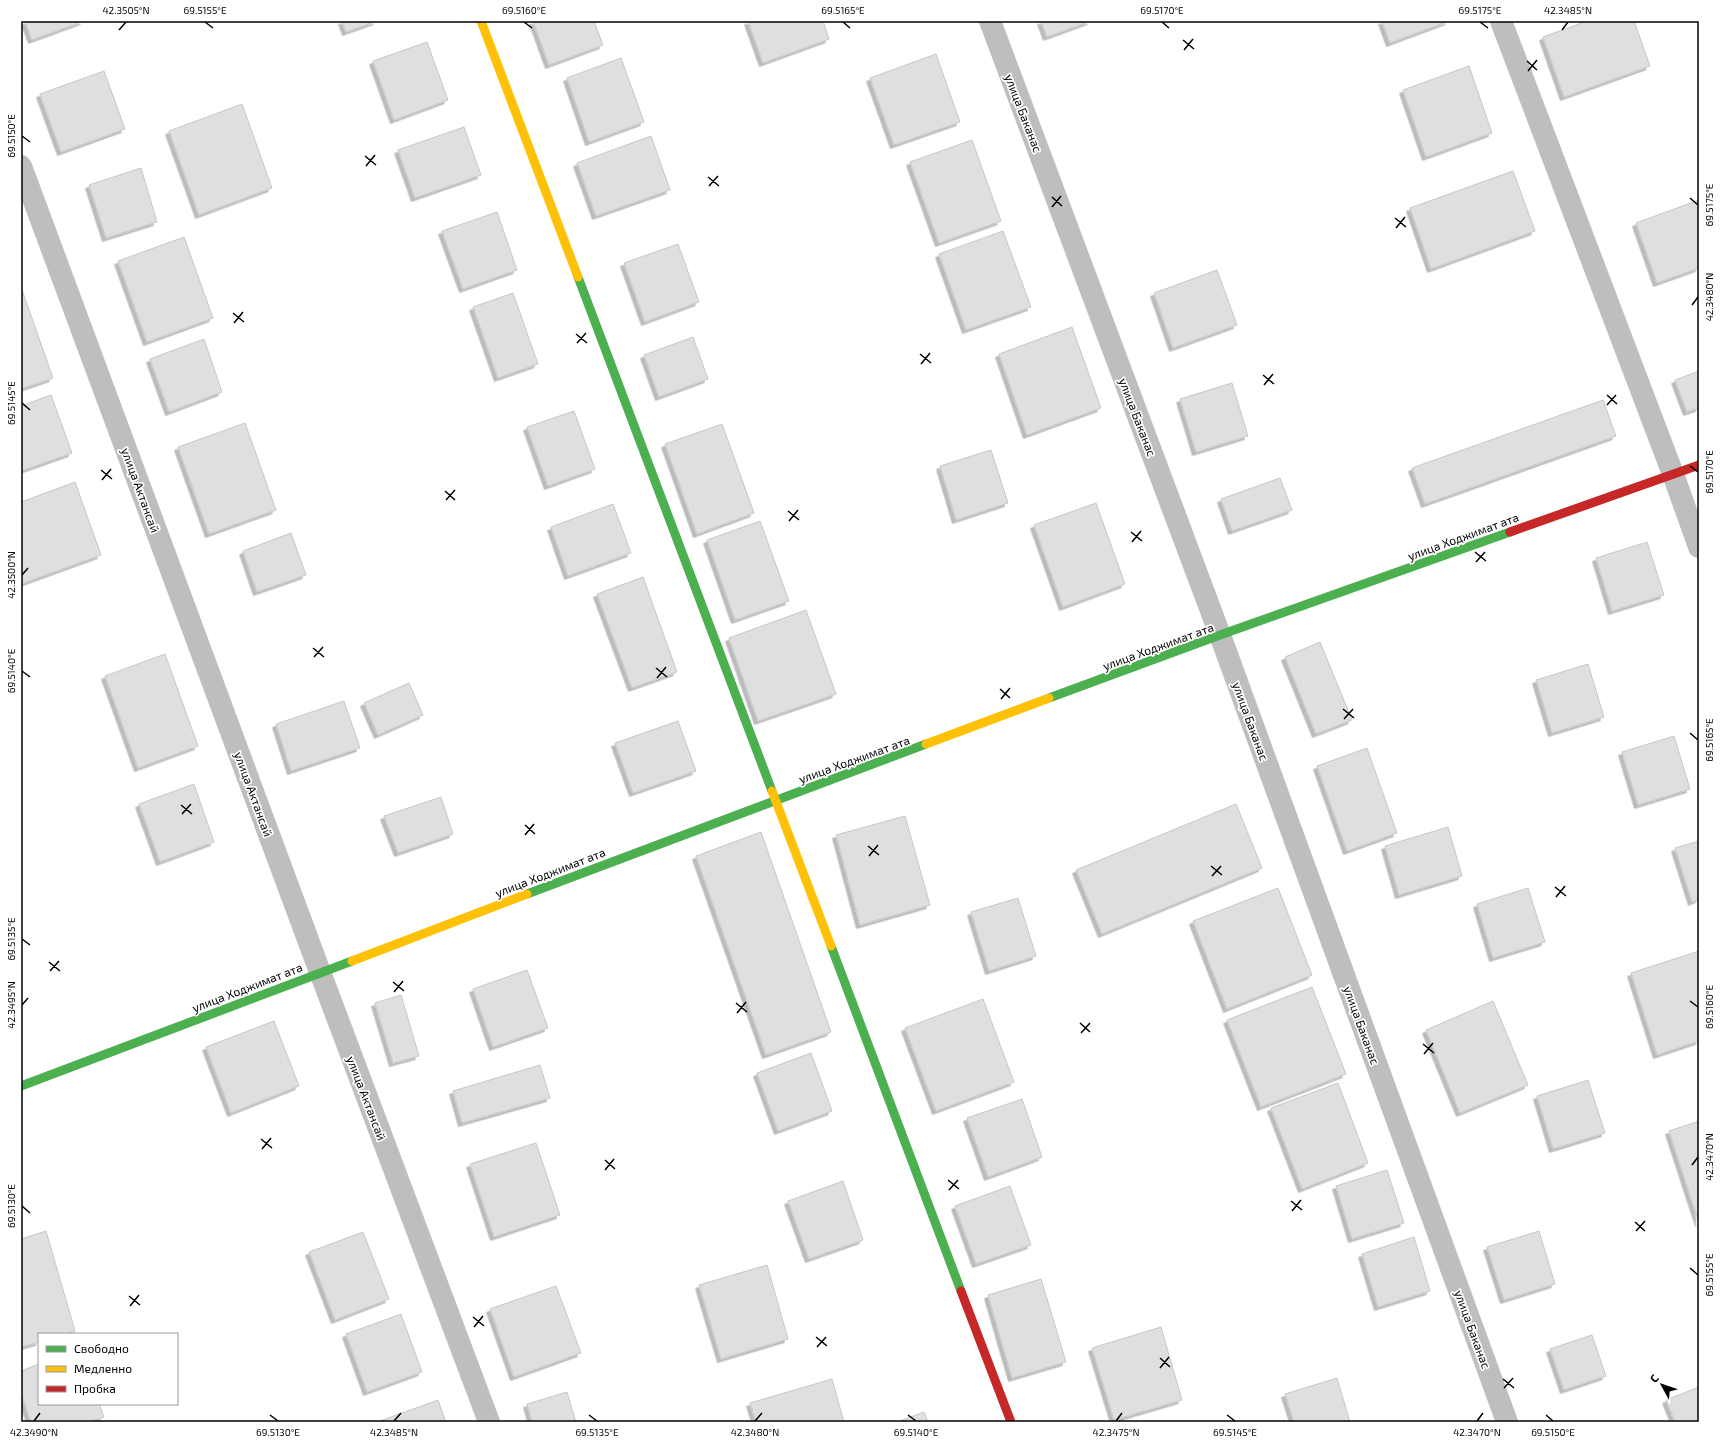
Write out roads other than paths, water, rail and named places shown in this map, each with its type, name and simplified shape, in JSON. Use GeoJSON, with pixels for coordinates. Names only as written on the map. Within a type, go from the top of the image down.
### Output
{"type":"FeatureCollection","features":[{"type":"Feature","properties":{"kind":"street"},"geometry":{"type":"LineString","coordinates":[[481,21],[1011,1422]]}},
{"type":"Feature","properties":{"kind":"street","name":"улица Баканас"},"geometry":{"type":"LineString","coordinates":[[990,21],[1220,635],[1507,1422]]}},
{"type":"Feature","properties":{"kind":"street"},"geometry":{"type":"LineString","coordinates":[[1501,21],[1699,546]]}},
{"type":"Feature","properties":{"kind":"street","name":"улица Актансай"},"geometry":{"type":"LineString","coordinates":[[21,166],[320,972],[489,1422]]}},
{"type":"Feature","properties":{"kind":"street","name":"улица Ходжимат ата"},"geometry":{"type":"LineString","coordinates":[[21,1086],[776,800],[1220,635],[1699,464]]}}]}
